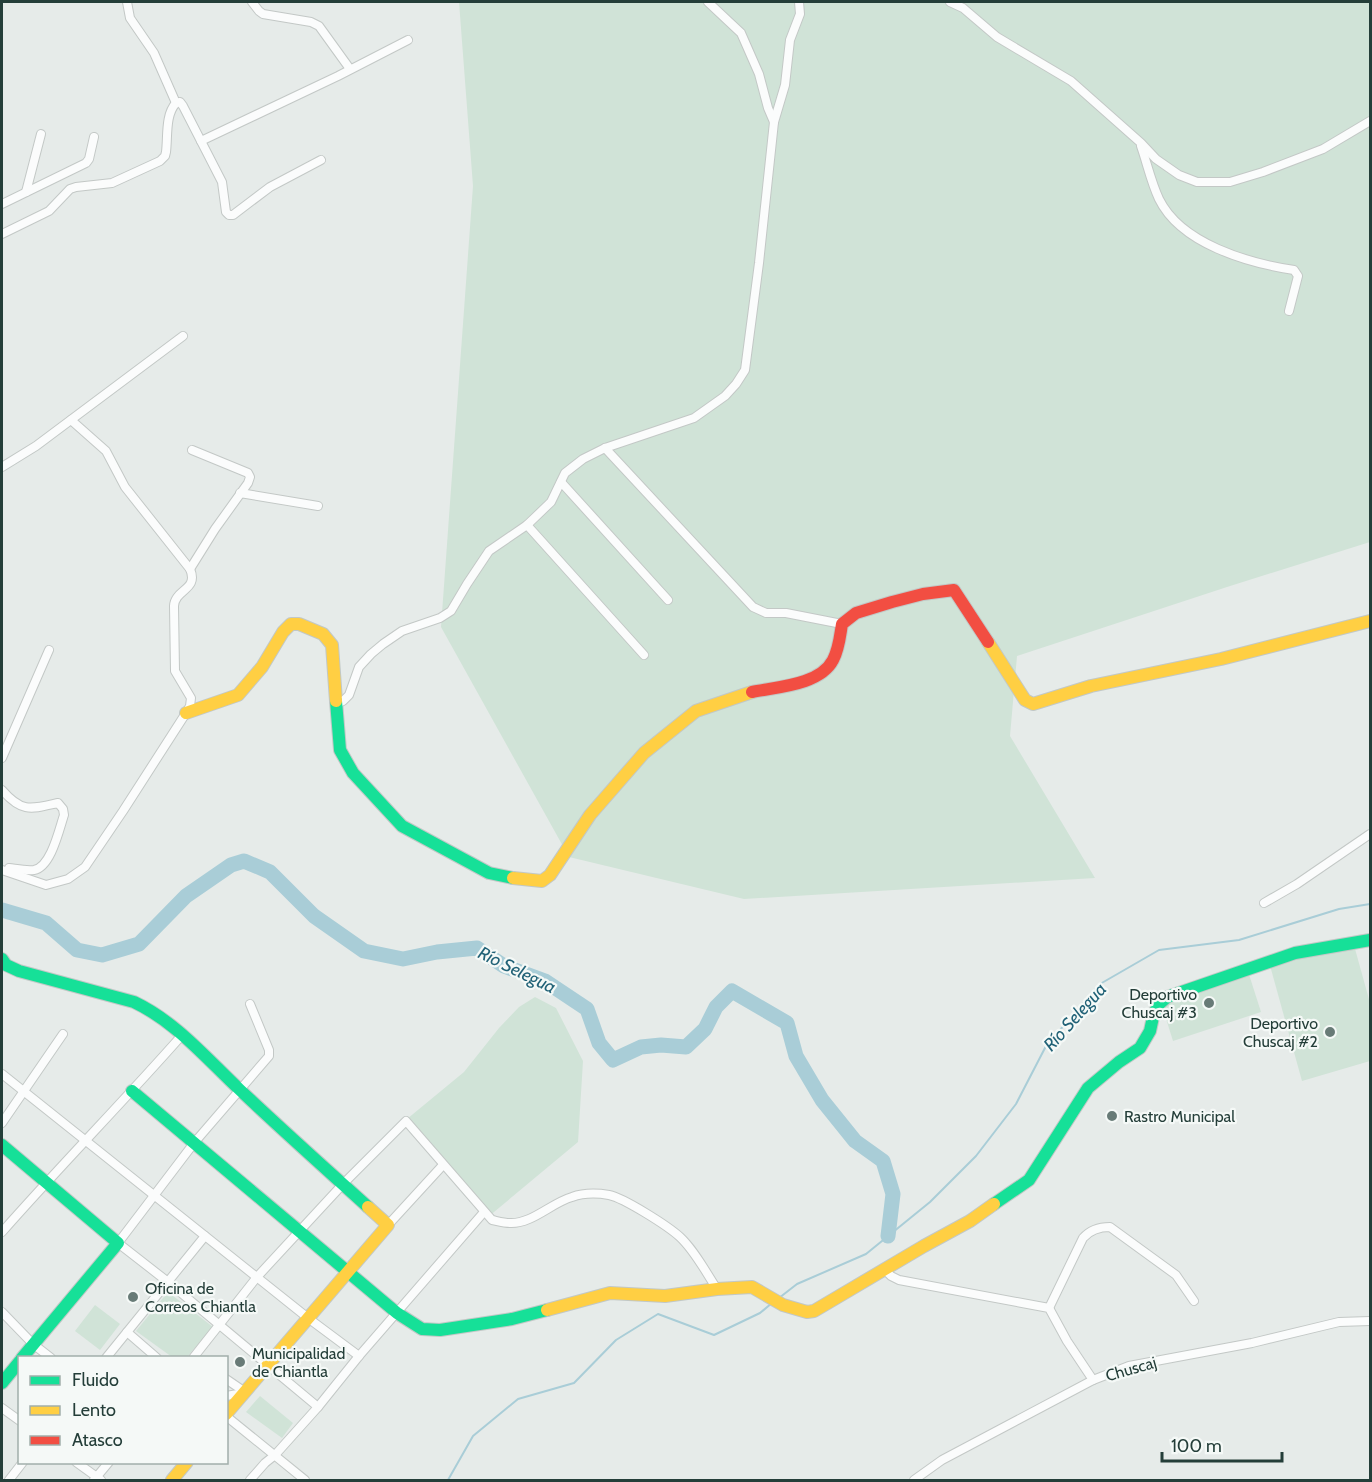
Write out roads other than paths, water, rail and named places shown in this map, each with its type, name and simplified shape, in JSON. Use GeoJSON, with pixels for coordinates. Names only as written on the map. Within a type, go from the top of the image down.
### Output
{"type":"FeatureCollection","features":[{"type":"Feature","properties":{"kind":"street"},"geometry":{"type":"LineString","coordinates":[[127,2],[130,18],[154,53],[176,103]]}},
{"type":"Feature","properties":{"kind":"street"},"geometry":{"type":"LineString","coordinates":[[252,2],[263,14],[311,22],[319,26],[350,69]]}},
{"type":"Feature","properties":{"kind":"street"},"geometry":{"type":"LineString","coordinates":[[708,2],[741,33],[759,74],[774,122]]}},
{"type":"Feature","properties":{"kind":"street"},"geometry":{"type":"LineString","coordinates":[[336,704],[349,695],[359,667],[370,654],[402,631],[446,615],[451,611],[489,551],[527,525],[551,502],[565,473],[583,459],[605,448],[694,418],[725,396],[736,384],[745,370],[774,122],[785,85],[790,40],[800,14],[799,2]]}},
{"type":"Feature","properties":{"kind":"street"},"geometry":{"type":"LineString","coordinates":[[950,2],[963,8],[997,37],[1071,81],[1156,159],[1179,175],[1197,182],[1230,182],[1263,172],[1323,149],[1371,121]]}},
{"type":"Feature","properties":{"kind":"street"},"geometry":{"type":"LineString","coordinates":[[201,141],[408,40]]}},
{"type":"Feature","properties":{"kind":"street"},"geometry":{"type":"LineString","coordinates":[[176,103],[180,102],[183,106],[222,182],[226,212],[229,215],[233,215],[270,187],[321,160]]}},
{"type":"Feature","properties":{"kind":"street"},"geometry":{"type":"LineString","coordinates":[[2,234],[49,212],[70,189],[112,183],[160,161],[165,156],[170,114],[176,103]]}},
{"type":"Feature","properties":{"kind":"street"},"geometry":{"type":"LineString","coordinates":[[27,192],[41,134]]}},
{"type":"Feature","properties":{"kind":"street"},"geometry":{"type":"LineString","coordinates":[[2,204],[86,163],[94,137]]}},
{"type":"Feature","properties":{"kind":"street"},"geometry":{"type":"LineString","coordinates":[[1141,143],[1159,200],[1174,221],[1196,238],[1239,257],[1294,270],[1298,276],[1289,311]]}},
{"type":"Feature","properties":{"kind":"street"},"geometry":{"type":"LineString","coordinates":[[2,466],[36,446],[183,336]]}},
{"type":"Feature","properties":{"kind":"street"},"geometry":{"type":"LineString","coordinates":[[2,869],[46,885],[68,879],[85,867],[186,713],[191,699],[176,672],[174,602],[176,597],[192,582],[193,576],[190,569],[125,487],[106,451],[70,420]]}},
{"type":"Feature","properties":{"kind":"street"},"geometry":{"type":"LineString","coordinates":[[605,448],[753,607],[766,613],[786,613],[842,624]]}},
{"type":"Feature","properties":{"kind":"street"},"geometry":{"type":"LineString","coordinates":[[190,569],[250,477],[248,473],[192,450]]}},
{"type":"Feature","properties":{"kind":"street"},"geometry":{"type":"LineString","coordinates":[[561,482],[668,600]]}},
{"type":"Feature","properties":{"kind":"street"},"geometry":{"type":"LineString","coordinates":[[240,493],[318,506]]}},
{"type":"Feature","properties":{"kind":"street"},"geometry":{"type":"LineString","coordinates":[[527,525],[645,655]]}},
{"type":"Feature","properties":{"kind":"street"},"geometry":{"type":"LineString","coordinates":[[186,713],[238,695],[262,667],[283,632],[291,624],[299,624],[323,634],[332,645],[340,750],[353,773],[402,826],[489,873],[542,881],[550,875],[590,815],[644,753],[696,711],[748,693],[804,682],[820,674],[832,662],[839,643],[842,624],[856,614],[892,602],[923,594],[954,590],[1025,700],[1033,704],[1091,687],[1221,659],[1371,621]]}},
{"type":"Feature","properties":{"kind":"street"},"geometry":{"type":"LineString","coordinates":[[2,758],[49,650]]}},
{"type":"Feature","properties":{"kind":"street"},"geometry":{"type":"LineString","coordinates":[[2,790],[24,807],[31,809],[58,803],[64,815],[44,865],[36,870],[2,869]]}},
{"type":"Feature","properties":{"kind":"street"},"geometry":{"type":"LineString","coordinates":[[1264,903],[1297,884],[1371,834]]}},
{"type":"Feature","properties":{"kind":"street"},"geometry":{"type":"LineString","coordinates":[[132,1091],[397,1313],[422,1329],[440,1330],[512,1319],[610,1293],[665,1296],[752,1287],[778,1302],[807,1312],[814,1311],[970,1221],[1029,1180],[1088,1088],[1140,1048],[1150,1032],[1158,1005],[1167,997],[1294,953],[1371,940]]}},
{"type":"Feature","properties":{"kind":"street"},"geometry":{"type":"LineString","coordinates":[[3,964],[19,971],[134,1002],[151,1010],[183,1034],[240,1090],[388,1225]]}},
{"type":"Feature","properties":{"kind":"street"},"geometry":{"type":"LineString","coordinates":[[23,1356],[118,1243],[194,1143],[269,1056],[250,1004]]}},
{"type":"Feature","properties":{"kind":"street"},"geometry":{"type":"LineString","coordinates":[[2,1123],[63,1034]]}},
{"type":"Feature","properties":{"kind":"street"},"geometry":{"type":"LineString","coordinates":[[2,1232],[183,1034]]}},
{"type":"Feature","properties":{"kind":"street"},"geometry":{"type":"LineString","coordinates":[[2,1074],[359,1356]]}},
{"type":"Feature","properties":{"kind":"street"},"geometry":{"type":"LineString","coordinates":[[196,1356],[218,1324],[298,1231],[406,1121],[492,1220],[508,1224],[521,1222],[572,1197],[584,1194],[610,1196],[622,1200],[663,1224],[680,1237],[717,1289]]}},
{"type":"Feature","properties":{"kind":"street"},"geometry":{"type":"LineString","coordinates":[[2,1145],[45,1183],[318,1407]]}},
{"type":"Feature","properties":{"kind":"street"},"geometry":{"type":"LineString","coordinates":[[228,1412],[368,1247],[443,1165]]}},
{"type":"Feature","properties":{"kind":"street"},"geometry":{"type":"LineString","coordinates":[[250,1480],[318,1407],[359,1356],[484,1212]]}},
{"type":"Feature","properties":{"kind":"street"},"geometry":{"type":"LineString","coordinates":[[1050,1308],[1083,1238],[1091,1231],[1104,1227],[1110,1227],[1176,1275],[1194,1301]]}},
{"type":"Feature","properties":{"kind":"street"},"geometry":{"type":"LineString","coordinates":[[108,1356],[205,1236]]}},
{"type":"Feature","properties":{"kind":"street"},"geometry":{"type":"LineString","coordinates":[[885,1270],[899,1280],[1050,1308]]}},
{"type":"Feature","properties":{"kind":"street"},"geometry":{"type":"LineString","coordinates":[[1050,1308],[1067,1341],[1093,1380]]}},
{"type":"Feature","properties":{"kind":"street"},"geometry":{"type":"LineString","coordinates":[[2,1312],[33,1344],[48,1356]]}},
{"type":"Feature","properties":{"kind":"street","name":"Chuscaj"},"geometry":{"type":"LineString","coordinates":[[914,1480],[942,1460],[1093,1380],[1129,1366],[1339,1322],[1371,1321]]}},
{"type":"Feature","properties":{"kind":"street"},"geometry":{"type":"LineString","coordinates":[[127,1332],[156,1356]]}},
{"type":"Feature","properties":{"kind":"street"},"geometry":{"type":"LineString","coordinates":[[2,1383],[18,1363]]}},
{"type":"Feature","properties":{"kind":"street"},"geometry":{"type":"LineString","coordinates":[[228,1380],[244,1392]]}},
{"type":"Feature","properties":{"kind":"street"},"geometry":{"type":"LineString","coordinates":[[228,1396],[244,1392]]}},
{"type":"Feature","properties":{"kind":"street"},"geometry":{"type":"LineString","coordinates":[[2,1408],[18,1420]]}},
{"type":"Feature","properties":{"kind":"street"},"geometry":{"type":"LineString","coordinates":[[228,1417],[305,1480]]}},
{"type":"Feature","properties":{"kind":"street"},"geometry":{"type":"LineString","coordinates":[[9,1480],[21,1464]]}},
{"type":"Feature","properties":{"kind":"street"},"geometry":{"type":"LineString","coordinates":[[78,1464],[97,1479],[108,1464]]}},
{"type":"Feature","properties":{"kind":"street"},"geometry":{"type":"LineString","coordinates":[[172,1480],[185,1464]]}},
{"type":"Feature","properties":{"kind":"waterway","name":"Río Selegua"},"geometry":{"type":"LineString","coordinates":[[2,910],[46,923],[77,950],[102,955],[139,944],[186,896],[231,865],[244,861],[270,872],[314,916],[364,951],[403,959],[437,952],[477,948],[504,966],[545,981],[587,1009],[599,1043],[613,1060],[641,1047],[661,1045],[686,1047],[705,1029],[716,1007],[732,991],[787,1023],[796,1056],[822,1100],[855,1141],[883,1161],[893,1194],[888,1236]]}},
{"type":"Feature","properties":{"kind":"waterway","name":"Río Selegua"},"geometry":{"type":"LineString","coordinates":[[779,1298],[797,1284],[866,1254],[930,1202],[976,1156],[1016,1104],[1046,1046],[1100,984],[1159,950],[1239,940],[1339,909],[1370,904]]}},
{"type":"Feature","properties":{"kind":"waterway","name":"Río Selegua"},"geometry":{"type":"LineString","coordinates":[[448,1480],[473,1436],[518,1399],[574,1383],[616,1340],[658,1314],[714,1335],[760,1313],[772,1303]]}},
{"type":"Feature","properties":{"kind":"place","name":"Deportivo Chuscaj #3"},"geometry":{"type":"Point","coordinates":[1209,1003]}},
{"type":"Feature","properties":{"kind":"place","name":"Deportivo Chuscaj #2"},"geometry":{"type":"Point","coordinates":[1330,1032]}},
{"type":"Feature","properties":{"kind":"place","name":"Rastro Municipal"},"geometry":{"type":"Point","coordinates":[1112,1116]}},
{"type":"Feature","properties":{"kind":"place","name":"Oficina de Correos Chiantla"},"geometry":{"type":"Point","coordinates":[133,1297]}},
{"type":"Feature","properties":{"kind":"place","name":"Municipalidad de Chiantla"},"geometry":{"type":"Point","coordinates":[240,1362]}}]}
